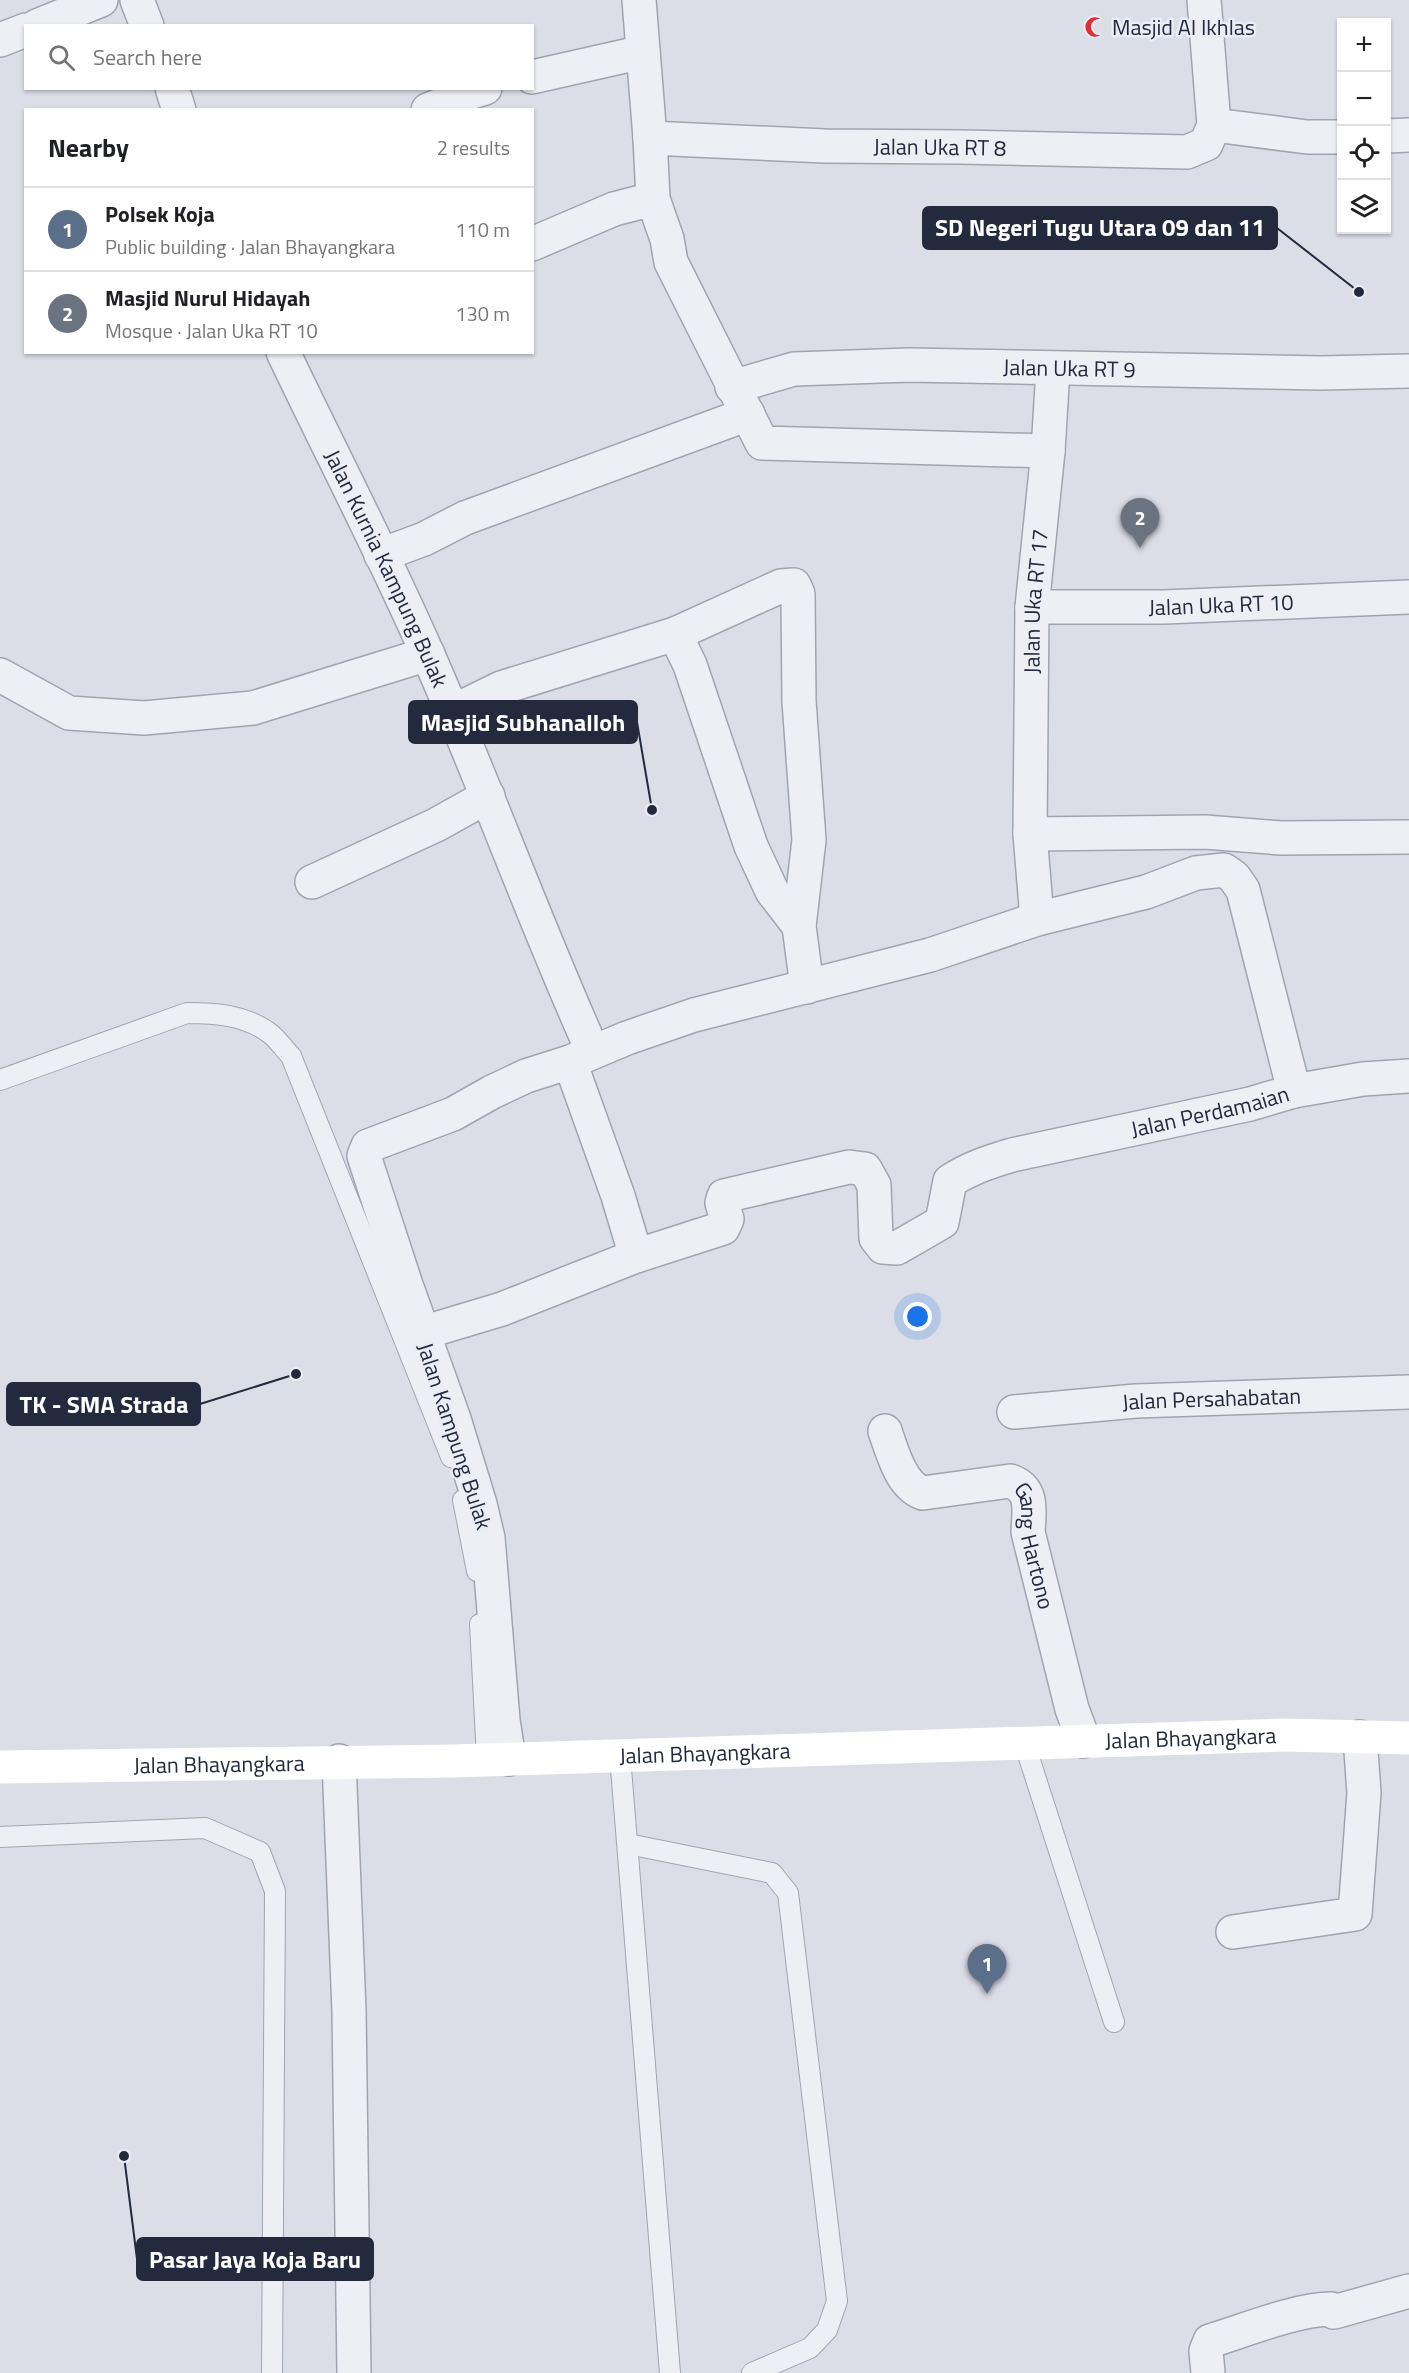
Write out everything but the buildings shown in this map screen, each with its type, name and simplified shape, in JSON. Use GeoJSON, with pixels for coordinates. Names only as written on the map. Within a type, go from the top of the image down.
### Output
{"type":"FeatureCollection","features":[{"type":"Feature","properties":{"kind":"street"},"geometry":{"type":"LineString","coordinates":[[42,24],[101,0]]}},
{"type":"Feature","properties":{"kind":"street"},"geometry":{"type":"LineString","coordinates":[[137,0],[146,24]]}},
{"type":"Feature","properties":{"kind":"street"},"geometry":{"type":"LineString","coordinates":[[639,0],[653,199],[667,239],[671,262],[762,443],[1048,451]]}},
{"type":"Feature","properties":{"kind":"street"},"geometry":{"type":"LineString","coordinates":[[1204,0],[1214,125],[1307,137],[1337,137]]}},
{"type":"Feature","properties":{"kind":"street"},"geometry":{"type":"LineString","coordinates":[[0,40],[24,31]]}},
{"type":"Feature","properties":{"kind":"street"},"geometry":{"type":"LineString","coordinates":[[534,77],[643,52]]}},
{"type":"Feature","properties":{"kind":"street"},"geometry":{"type":"LineString","coordinates":[[172,90],[178,108]]}},
{"type":"Feature","properties":{"kind":"street"},"geometry":{"type":"LineString","coordinates":[[433,108],[480,90]]}},
{"type":"Feature","properties":{"kind":"street","name":"Jalan Uka RT 8"},"geometry":{"type":"LineString","coordinates":[[650,138],[825,146],[1187,152],[1206,144],[1214,125]]}},
{"type":"Feature","properties":{"kind":"street"},"geometry":{"type":"LineString","coordinates":[[1391,136],[1409,135]]}},
{"type":"Feature","properties":{"kind":"street"},"geometry":{"type":"LineString","coordinates":[[534,243],[614,209],[653,199]]}},
{"type":"Feature","properties":{"kind":"street","name":"Jalan Kurnia Kampung Bulak"},"geometry":{"type":"LineString","coordinates":[[284,354],[428,654],[488,796],[557,972],[636,1256]]}},
{"type":"Feature","properties":{"kind":"street","name":"Jalan Uka RT 9"},"geometry":{"type":"LineString","coordinates":[[381,555],[424,539],[465,518],[740,400],[794,369],[909,365],[1321,374],[1409,371]]}},
{"type":"Feature","properties":{"kind":"street","name":"Jalan Uka RT 17"},"geometry":{"type":"LineString","coordinates":[[1036,919],[1030,834],[1032,607],[1048,451],[1053,369]]}},
{"type":"Feature","properties":{"kind":"street"},"geometry":{"type":"LineString","coordinates":[[452,712],[512,684],[675,634],[780,586],[794,585],[798,594],[800,701],[809,840],[799,926],[807,987]]}},
{"type":"Feature","properties":{"kind":"street","name":"Jalan Uka RT 10"},"geometry":{"type":"LineString","coordinates":[[1032,607],[1164,607],[1409,597]]}},
{"type":"Feature","properties":{"kind":"street"},"geometry":{"type":"LineString","coordinates":[[675,634],[694,675],[751,846],[772,891],[799,926]]}},
{"type":"Feature","properties":{"kind":"street"},"geometry":{"type":"LineString","coordinates":[[0,675],[69,713],[144,718],[253,708],[428,654]]}},
{"type":"Feature","properties":{"kind":"street"},"geometry":{"type":"LineString","coordinates":[[312,882],[436,825],[488,796]]}},
{"type":"Feature","properties":{"kind":"street"},"geometry":{"type":"LineString","coordinates":[[1030,834],[1205,832],[1281,838],[1409,837]]}},
{"type":"Feature","properties":{"kind":"street"},"geometry":{"type":"LineString","coordinates":[[581,1057],[694,1015],[930,955],[1036,919],[1146,892],[1196,873],[1224,870],[1234,877],[1243,890],[1294,1091]]}},
{"type":"Feature","properties":{"kind":"street","name":"Jalan Kampung Bulak"},"geometry":{"type":"LineString","coordinates":[[498,1759],[503,1720],[488,1538],[454,1419],[422,1333],[364,1156],[368,1146],[453,1114],[526,1076],[581,1057]]}},
{"type":"Feature","properties":{"kind":"street","name":"Jalan Perdamaian"},"geometry":{"type":"LineString","coordinates":[[636,1256],[723,1228],[727,1219],[722,1203],[724,1196],[849,1167],[865,1169],[874,1185],[876,1238],[883,1247],[897,1248],[942,1222],[950,1180],[966,1170],[1012,1155],[1250,1104],[1294,1091],[1363,1079],[1409,1076]]}},
{"type":"Feature","properties":{"kind":"street"},"geometry":{"type":"LineString","coordinates":[[422,1333],[502,1309],[636,1256]]}},
{"type":"Feature","properties":{"kind":"street","name":"Jalan Persahabatan"},"geometry":{"type":"LineString","coordinates":[[1014,1413],[1136,1401],[1409,1392]]}},
{"type":"Feature","properties":{"kind":"street","name":"Gang Hartono"},"geometry":{"type":"LineString","coordinates":[[885,1431],[902,1472],[916,1491],[923,1493],[1010,1481],[1019,1484],[1026,1491],[1029,1508],[1028,1532],[1072,1709],[1084,1741]]}},
{"type":"Feature","properties":{"kind":"street","name":"Jalan Bhayangkara"},"geometry":{"type":"LineString","coordinates":[[0,1767],[620,1756],[1285,1735],[1409,1737]]}},
{"type":"Feature","properties":{"kind":"street"},"geometry":{"type":"LineString","coordinates":[[1233,1932],[1355,1914],[1364,1794],[1360,1737]]}},
{"type":"Feature","properties":{"kind":"street"},"geometry":{"type":"LineString","coordinates":[[339,1761],[349,2010],[354,2373]]}},
{"type":"Feature","properties":{"kind":"street"},"geometry":{"type":"LineString","coordinates":[[1208,2373],[1206,2351],[1210,2341],[1303,2313],[1324,2309],[1331,2309],[1334,2312],[1409,2291]]}},
{"type":"Feature","properties":{"kind":"lane"},"geometry":{"type":"LineString","coordinates":[[0,1080],[188,1013],[216,1013],[244,1019],[270,1033],[291,1056],[459,1480],[478,1577],[498,1759]]}},
{"type":"Feature","properties":{"kind":"lane"},"geometry":{"type":"LineString","coordinates":[[1025,1745],[1114,2022]]}},
{"type":"Feature","properties":{"kind":"lane"},"geometry":{"type":"LineString","coordinates":[[620,1756],[670,2373]]}},
{"type":"Feature","properties":{"kind":"lane"},"geometry":{"type":"LineString","coordinates":[[0,1837],[205,1828],[260,1852],[275,1891],[272,2373]]}},
{"type":"Feature","properties":{"kind":"lane"},"geometry":{"type":"LineString","coordinates":[[628,1844],[772,1873],[788,1893],[837,2301],[827,2331],[810,2348],[752,2373]]}},
{"type":"Feature","properties":{"kind":"place","name":"Masjid Al Ikhlas"},"geometry":{"type":"Point","coordinates":[1095,27]}},
{"type":"Feature","properties":{"kind":"place","name":"SD Negeri Tugu Utara 09 dan 11"},"geometry":{"type":"Point","coordinates":[1359,292]}},
{"type":"Feature","properties":{"kind":"place","name":"Masjid Nurul Hidayah"},"geometry":{"type":"Point","coordinates":[1140,548]}},
{"type":"Feature","properties":{"kind":"place","name":"Masjid Subhanalloh"},"geometry":{"type":"Point","coordinates":[652,810]}},
{"type":"Feature","properties":{"kind":"place","name":"TK - SMA Strada"},"geometry":{"type":"Point","coordinates":[296,1374]}},
{"type":"Feature","properties":{"kind":"place","name":"Polsek Koja"},"geometry":{"type":"Point","coordinates":[987,1994]}},
{"type":"Feature","properties":{"kind":"place","name":"Pasar Jaya Koja Baru"},"geometry":{"type":"Point","coordinates":[124,2156]}}]}
